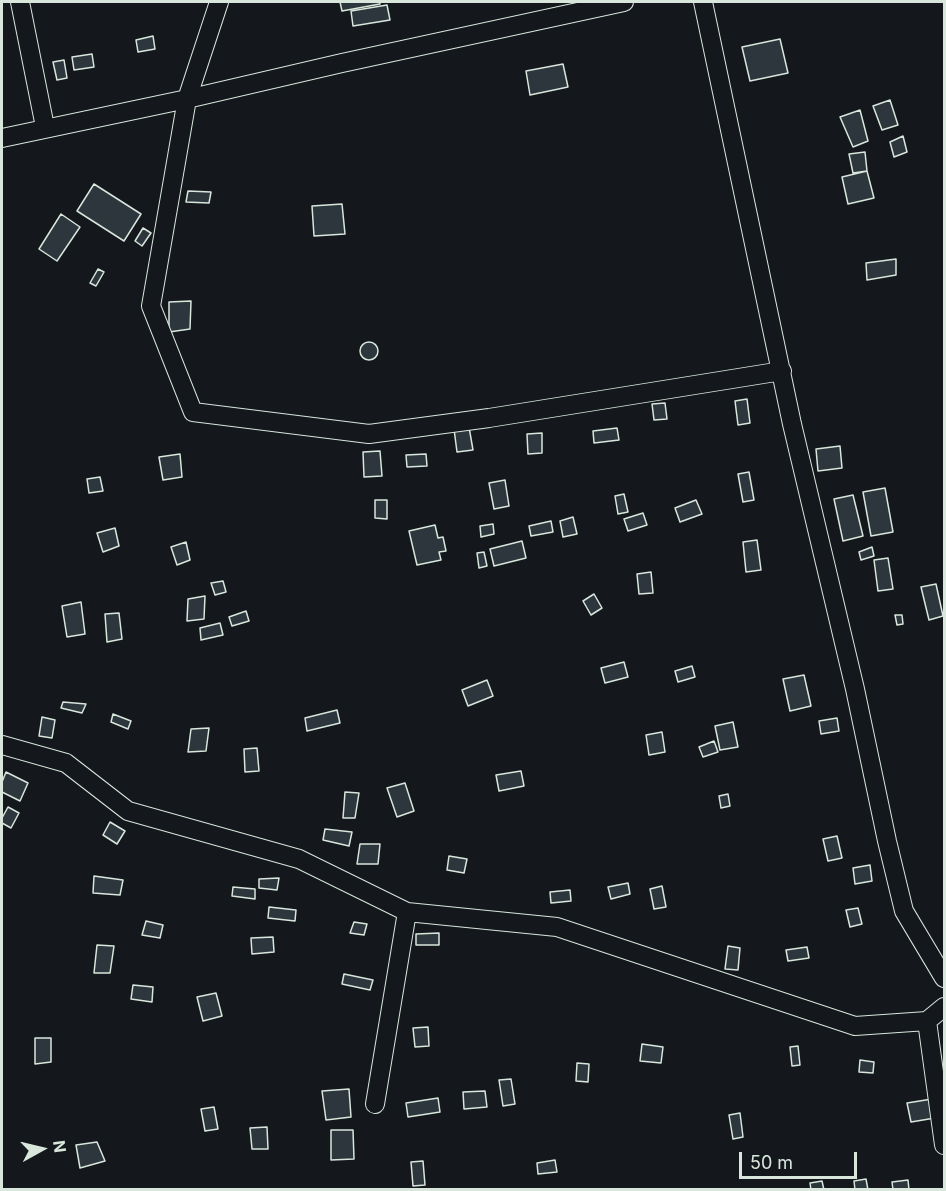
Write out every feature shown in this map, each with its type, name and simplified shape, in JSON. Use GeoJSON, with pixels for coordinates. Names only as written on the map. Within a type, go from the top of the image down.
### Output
{"type":"FeatureCollection","features":[{"type":"Feature","properties":{"kind":"street"},"geometry":{"type":"LineString","coordinates":[[20,2],[45,127]]}},
{"type":"Feature","properties":{"kind":"street"},"geometry":{"type":"LineString","coordinates":[[219,2],[187,99],[151,306],[193,412],[369,434],[489,418],[782,371]]}},
{"type":"Feature","properties":{"kind":"street"},"geometry":{"type":"LineString","coordinates":[[2,138],[624,2]]}},
{"type":"Feature","properties":{"kind":"street"},"geometry":{"type":"LineString","coordinates":[[704,2],[792,424],[904,911],[945,978]]}},
{"type":"Feature","properties":{"kind":"street"},"geometry":{"type":"LineString","coordinates":[[2,745],[66,763],[128,811],[299,859],[407,912],[557,927],[855,1026],[927,1021],[945,1007]]}},
{"type":"Feature","properties":{"kind":"street"},"geometry":{"type":"LineString","coordinates":[[375,1104],[407,912]]}},
{"type":"Feature","properties":{"kind":"street"},"geometry":{"type":"LineString","coordinates":[[927,1021],[945,1145]]}},
{"type":"Feature","properties":{"kind":"building"},"geometry":{"type":"Polygon","coordinates":[[[340,2],[380,2],[380,4],[342,11],[340,2]]]}},
{"type":"Feature","properties":{"kind":"building"},"geometry":{"type":"Polygon","coordinates":[[[387,5],[390,20],[353,26],[351,11],[387,5]]]}},
{"type":"Feature","properties":{"kind":"building"},"geometry":{"type":"Polygon","coordinates":[[[153,36],[155,49],[138,52],[136,40],[153,36]]]}},
{"type":"Feature","properties":{"kind":"building"},"geometry":{"type":"Polygon","coordinates":[[[780,39],[788,73],[750,81],[742,47],[780,39]]]}},
{"type":"Feature","properties":{"kind":"building"},"geometry":{"type":"Polygon","coordinates":[[[92,54],[94,67],[74,70],[72,57],[92,54]]]}},
{"type":"Feature","properties":{"kind":"building"},"geometry":{"type":"Polygon","coordinates":[[[64,60],[67,78],[57,80],[53,62],[64,60]]]}},
{"type":"Feature","properties":{"kind":"building"},"geometry":{"type":"Polygon","coordinates":[[[563,64],[568,87],[530,95],[526,71],[563,64]]]}},
{"type":"Feature","properties":{"kind":"building"},"geometry":{"type":"Polygon","coordinates":[[[890,100],[898,125],[882,130],[873,106],[890,100]]]}},
{"type":"Feature","properties":{"kind":"building"},"geometry":{"type":"Polygon","coordinates":[[[860,110],[868,141],[853,147],[840,117],[860,110]]]}},
{"type":"Feature","properties":{"kind":"building"},"geometry":{"type":"Polygon","coordinates":[[[903,136],[907,152],[894,157],[890,142],[903,136]]]}},
{"type":"Feature","properties":{"kind":"building"},"geometry":{"type":"Polygon","coordinates":[[[865,152],[867,171],[853,173],[849,154],[865,152]]]}},
{"type":"Feature","properties":{"kind":"building"},"geometry":{"type":"Polygon","coordinates":[[[867,171],[874,198],[848,204],[842,177],[867,171]]]}},
{"type":"Feature","properties":{"kind":"building"},"geometry":{"type":"Polygon","coordinates":[[[94,184],[141,214],[124,241],[77,211],[94,184]]]}},
{"type":"Feature","properties":{"kind":"building"},"geometry":{"type":"Polygon","coordinates":[[[188,191],[211,192],[209,203],[186,202],[188,191]]]}},
{"type":"Feature","properties":{"kind":"building"},"geometry":{"type":"Polygon","coordinates":[[[342,204],[345,234],[314,236],[312,206],[342,204]]]}},
{"type":"Feature","properties":{"kind":"building"},"geometry":{"type":"Polygon","coordinates":[[[61,214],[80,227],[57,261],[39,249],[61,214]]]}},
{"type":"Feature","properties":{"kind":"building"},"geometry":{"type":"Polygon","coordinates":[[[143,228],[151,233],[142,246],[135,241],[143,228]]]}},
{"type":"Feature","properties":{"kind":"building"},"geometry":{"type":"Polygon","coordinates":[[[896,259],[896,275],[867,280],[866,263],[896,259]]]}},
{"type":"Feature","properties":{"kind":"building"},"geometry":{"type":"Polygon","coordinates":[[[98,269],[104,272],[96,286],[90,283],[98,269]]]}},
{"type":"Feature","properties":{"kind":"building"},"geometry":{"type":"Polygon","coordinates":[[[191,301],[190,329],[169,332],[169,302],[191,301]]]}},
{"type":"Feature","properties":{"kind":"building"},"geometry":{"type":"Polygon","coordinates":[[[369,342],[377,347],[378,351],[373,359],[369,360],[361,355],[360,351],[365,343],[369,342]]]}},
{"type":"Feature","properties":{"kind":"building"},"geometry":{"type":"Polygon","coordinates":[[[747,399],[750,423],[738,425],[735,401],[747,399]]]}},
{"type":"Feature","properties":{"kind":"building"},"geometry":{"type":"Polygon","coordinates":[[[665,403],[667,419],[654,420],[652,404],[665,403]]]}},
{"type":"Feature","properties":{"kind":"building"},"geometry":{"type":"Polygon","coordinates":[[[469,427],[473,450],[457,452],[454,429],[469,427]]]}},
{"type":"Feature","properties":{"kind":"building"},"geometry":{"type":"Polygon","coordinates":[[[617,428],[619,440],[594,443],[593,431],[617,428]]]}},
{"type":"Feature","properties":{"kind":"building"},"geometry":{"type":"Polygon","coordinates":[[[542,433],[542,453],[528,454],[527,434],[542,433]]]}},
{"type":"Feature","properties":{"kind":"building"},"geometry":{"type":"Polygon","coordinates":[[[840,446],[842,468],[818,471],[816,449],[840,446]]]}},
{"type":"Feature","properties":{"kind":"building"},"geometry":{"type":"Polygon","coordinates":[[[380,451],[382,476],[364,477],[363,452],[380,451]]]}},
{"type":"Feature","properties":{"kind":"building"},"geometry":{"type":"Polygon","coordinates":[[[180,454],[182,477],[163,480],[159,457],[180,454]]]}},
{"type":"Feature","properties":{"kind":"building"},"geometry":{"type":"Polygon","coordinates":[[[426,454],[427,466],[407,467],[406,455],[426,454]]]}},
{"type":"Feature","properties":{"kind":"building"},"geometry":{"type":"Polygon","coordinates":[[[749,472],[754,500],[743,502],[738,474],[749,472]]]}},
{"type":"Feature","properties":{"kind":"building"},"geometry":{"type":"Polygon","coordinates":[[[100,477],[103,491],[89,493],[87,479],[100,477]]]}},
{"type":"Feature","properties":{"kind":"building"},"geometry":{"type":"Polygon","coordinates":[[[505,480],[509,506],[494,509],[489,483],[505,480]]]}},
{"type":"Feature","properties":{"kind":"building"},"geometry":{"type":"Polygon","coordinates":[[[885,488],[893,532],[871,536],[863,492],[885,488]]]}},
{"type":"Feature","properties":{"kind":"building"},"geometry":{"type":"Polygon","coordinates":[[[624,494],[628,512],[618,514],[615,496],[624,494]]]}},
{"type":"Feature","properties":{"kind":"building"},"geometry":{"type":"Polygon","coordinates":[[[853,495],[863,536],[843,541],[834,499],[853,495]]]}},
{"type":"Feature","properties":{"kind":"building"},"geometry":{"type":"Polygon","coordinates":[[[375,500],[387,500],[387,519],[375,518],[375,500]]]}},
{"type":"Feature","properties":{"kind":"building"},"geometry":{"type":"Polygon","coordinates":[[[696,500],[702,514],[680,522],[675,508],[696,500]]]}},
{"type":"Feature","properties":{"kind":"building"},"geometry":{"type":"Polygon","coordinates":[[[643,513],[647,525],[628,531],[624,519],[643,513]]]}},
{"type":"Feature","properties":{"kind":"building"},"geometry":{"type":"Polygon","coordinates":[[[573,517],[577,534],[563,537],[560,521],[573,517]]]}},
{"type":"Feature","properties":{"kind":"building"},"geometry":{"type":"Polygon","coordinates":[[[551,521],[553,532],[531,536],[529,526],[551,521]]]}},
{"type":"Feature","properties":{"kind":"building"},"geometry":{"type":"Polygon","coordinates":[[[493,524],[494,534],[481,537],[480,526],[493,524]]]}},
{"type":"Feature","properties":{"kind":"building"},"geometry":{"type":"Polygon","coordinates":[[[435,525],[438,538],[443,537],[446,551],[439,552],[441,560],[417,565],[409,531],[435,525]]]}},
{"type":"Feature","properties":{"kind":"building"},"geometry":{"type":"Polygon","coordinates":[[[115,528],[119,546],[103,552],[97,533],[115,528]]]}},
{"type":"Feature","properties":{"kind":"building"},"geometry":{"type":"Polygon","coordinates":[[[757,540],[761,570],[746,572],[743,542],[757,540]]]}},
{"type":"Feature","properties":{"kind":"building"},"geometry":{"type":"Polygon","coordinates":[[[522,541],[526,558],[494,566],[490,549],[522,541]]]}},
{"type":"Feature","properties":{"kind":"building"},"geometry":{"type":"Polygon","coordinates":[[[186,542],[190,560],[177,565],[171,547],[186,542]]]}},
{"type":"Feature","properties":{"kind":"building"},"geometry":{"type":"Polygon","coordinates":[[[872,547],[874,556],[861,560],[859,552],[872,547]]]}},
{"type":"Feature","properties":{"kind":"building"},"geometry":{"type":"Polygon","coordinates":[[[484,552],[487,566],[479,568],[477,553],[484,552]]]}},
{"type":"Feature","properties":{"kind":"building"},"geometry":{"type":"Polygon","coordinates":[[[888,558],[893,589],[878,591],[874,560],[888,558]]]}},
{"type":"Feature","properties":{"kind":"building"},"geometry":{"type":"Polygon","coordinates":[[[651,572],[653,593],[639,594],[637,574],[651,572]]]}},
{"type":"Feature","properties":{"kind":"building"},"geometry":{"type":"Polygon","coordinates":[[[223,581],[226,592],[215,595],[211,583],[223,581]]]}},
{"type":"Feature","properties":{"kind":"building"},"geometry":{"type":"Polygon","coordinates":[[[936,584],[943,616],[929,620],[921,587],[936,584]]]}},
{"type":"Feature","properties":{"kind":"building"},"geometry":{"type":"Polygon","coordinates":[[[594,594],[602,608],[591,615],[583,601],[594,594]]]}},
{"type":"Feature","properties":{"kind":"building"},"geometry":{"type":"Polygon","coordinates":[[[205,596],[204,619],[187,621],[188,599],[205,596]]]}},
{"type":"Feature","properties":{"kind":"building"},"geometry":{"type":"Polygon","coordinates":[[[81,602],[85,634],[67,637],[62,606],[81,602]]]}},
{"type":"Feature","properties":{"kind":"building"},"geometry":{"type":"Polygon","coordinates":[[[246,611],[249,621],[232,626],[229,617],[246,611]]]}},
{"type":"Feature","properties":{"kind":"building"},"geometry":{"type":"Polygon","coordinates":[[[119,613],[122,639],[107,642],[105,614],[119,613]]]}},
{"type":"Feature","properties":{"kind":"building"},"geometry":{"type":"Polygon","coordinates":[[[895,615],[902,615],[903,624],[897,625],[895,615]]]}},
{"type":"Feature","properties":{"kind":"building"},"geometry":{"type":"Polygon","coordinates":[[[220,623],[223,635],[201,640],[200,628],[220,623]]]}},
{"type":"Feature","properties":{"kind":"building"},"geometry":{"type":"Polygon","coordinates":[[[624,662],[628,677],[605,683],[601,668],[624,662]]]}},
{"type":"Feature","properties":{"kind":"building"},"geometry":{"type":"Polygon","coordinates":[[[692,666],[695,677],[678,682],[675,671],[692,666]]]}},
{"type":"Feature","properties":{"kind":"building"},"geometry":{"type":"Polygon","coordinates":[[[804,675],[811,706],[790,711],[783,679],[804,675]]]}},
{"type":"Feature","properties":{"kind":"building"},"geometry":{"type":"Polygon","coordinates":[[[487,680],[493,696],[468,706],[462,690],[487,680]]]}},
{"type":"Feature","properties":{"kind":"building"},"geometry":{"type":"Polygon","coordinates":[[[63,702],[86,704],[82,713],[61,708],[63,702]]]}},
{"type":"Feature","properties":{"kind":"building"},"geometry":{"type":"Polygon","coordinates":[[[337,710],[340,723],[307,731],[305,718],[337,710]]]}},
{"type":"Feature","properties":{"kind":"building"},"geometry":{"type":"Polygon","coordinates":[[[113,714],[131,721],[128,729],[111,722],[113,714]]]}},
{"type":"Feature","properties":{"kind":"building"},"geometry":{"type":"Polygon","coordinates":[[[42,717],[55,720],[52,738],[39,736],[42,717]]]}},
{"type":"Feature","properties":{"kind":"building"},"geometry":{"type":"Polygon","coordinates":[[[837,718],[839,731],[821,734],[819,721],[837,718]]]}},
{"type":"Feature","properties":{"kind":"building"},"geometry":{"type":"Polygon","coordinates":[[[733,722],[738,747],[720,750],[715,726],[733,722]]]}},
{"type":"Feature","properties":{"kind":"building"},"geometry":{"type":"Polygon","coordinates":[[[209,728],[206,751],[188,752],[191,729],[209,728]]]}},
{"type":"Feature","properties":{"kind":"building"},"geometry":{"type":"Polygon","coordinates":[[[662,732],[665,752],[649,755],[646,735],[662,732]]]}},
{"type":"Feature","properties":{"kind":"building"},"geometry":{"type":"Polygon","coordinates":[[[714,741],[718,752],[703,757],[699,747],[714,741]]]}},
{"type":"Feature","properties":{"kind":"building"},"geometry":{"type":"Polygon","coordinates":[[[257,748],[259,771],[245,772],[244,749],[257,748]]]}},
{"type":"Feature","properties":{"kind":"building"},"geometry":{"type":"Polygon","coordinates":[[[521,771],[524,786],[499,791],[496,775],[521,771]]]}},
{"type":"Feature","properties":{"kind":"building"},"geometry":{"type":"Polygon","coordinates":[[[6,772],[28,783],[20,801],[2,792],[2,782],[6,772]]]}},
{"type":"Feature","properties":{"kind":"building"},"geometry":{"type":"Polygon","coordinates":[[[405,783],[414,811],[397,817],[387,788],[405,783]]]}},
{"type":"Feature","properties":{"kind":"building"},"geometry":{"type":"Polygon","coordinates":[[[345,792],[359,793],[355,818],[343,818],[345,792]]]}},
{"type":"Feature","properties":{"kind":"building"},"geometry":{"type":"Polygon","coordinates":[[[728,794],[730,806],[721,808],[719,796],[728,794]]]}},
{"type":"Feature","properties":{"kind":"building"},"geometry":{"type":"Polygon","coordinates":[[[8,807],[19,813],[11,828],[2,823],[8,807]]]}},
{"type":"Feature","properties":{"kind":"building"},"geometry":{"type":"Polygon","coordinates":[[[110,822],[125,831],[117,844],[103,835],[110,822]]]}},
{"type":"Feature","properties":{"kind":"building"},"geometry":{"type":"Polygon","coordinates":[[[325,829],[352,832],[349,846],[323,840],[325,829]]]}},
{"type":"Feature","properties":{"kind":"building"},"geometry":{"type":"Polygon","coordinates":[[[837,836],[842,858],[828,861],[823,839],[837,836]]]}},
{"type":"Feature","properties":{"kind":"building"},"geometry":{"type":"Polygon","coordinates":[[[360,844],[380,844],[378,864],[357,864],[360,844]]]}},
{"type":"Feature","properties":{"kind":"building"},"geometry":{"type":"Polygon","coordinates":[[[449,856],[467,859],[464,873],[447,870],[449,856]]]}},
{"type":"Feature","properties":{"kind":"building"},"geometry":{"type":"Polygon","coordinates":[[[870,865],[872,881],[855,884],[853,868],[870,865]]]}},
{"type":"Feature","properties":{"kind":"building"},"geometry":{"type":"Polygon","coordinates":[[[94,876],[123,880],[120,895],[93,893],[94,876]]]}},
{"type":"Feature","properties":{"kind":"building"},"geometry":{"type":"Polygon","coordinates":[[[279,878],[277,890],[259,888],[259,879],[279,878]]]}},
{"type":"Feature","properties":{"kind":"building"},"geometry":{"type":"Polygon","coordinates":[[[628,883],[630,894],[611,899],[608,887],[628,883]]]}},
{"type":"Feature","properties":{"kind":"building"},"geometry":{"type":"Polygon","coordinates":[[[662,886],[666,907],[654,909],[650,889],[662,886]]]}},
{"type":"Feature","properties":{"kind":"building"},"geometry":{"type":"Polygon","coordinates":[[[233,887],[255,889],[255,899],[232,896],[233,887]]]}},
{"type":"Feature","properties":{"kind":"building"},"geometry":{"type":"Polygon","coordinates":[[[570,890],[571,901],[551,903],[550,892],[570,890]]]}},
{"type":"Feature","properties":{"kind":"building"},"geometry":{"type":"Polygon","coordinates":[[[269,907],[296,910],[295,921],[268,918],[269,907]]]}},
{"type":"Feature","properties":{"kind":"building"},"geometry":{"type":"Polygon","coordinates":[[[858,908],[862,924],[850,927],[846,910],[858,908]]]}},
{"type":"Feature","properties":{"kind":"building"},"geometry":{"type":"Polygon","coordinates":[[[146,921],[163,925],[160,938],[142,935],[146,921]]]}},
{"type":"Feature","properties":{"kind":"building"},"geometry":{"type":"Polygon","coordinates":[[[354,922],[367,924],[364,935],[350,933],[354,922]]]}},
{"type":"Feature","properties":{"kind":"building"},"geometry":{"type":"Polygon","coordinates":[[[439,933],[439,945],[416,945],[416,934],[439,933]]]}},
{"type":"Feature","properties":{"kind":"building"},"geometry":{"type":"Polygon","coordinates":[[[273,937],[274,952],[252,954],[251,938],[273,937]]]}},
{"type":"Feature","properties":{"kind":"building"},"geometry":{"type":"Polygon","coordinates":[[[97,945],[114,946],[110,973],[94,973],[97,945]]]}},
{"type":"Feature","properties":{"kind":"building"},"geometry":{"type":"Polygon","coordinates":[[[728,946],[740,948],[738,970],[725,969],[728,946]]]}},
{"type":"Feature","properties":{"kind":"building"},"geometry":{"type":"Polygon","coordinates":[[[807,947],[809,958],[788,961],[786,950],[807,947]]]}},
{"type":"Feature","properties":{"kind":"building"},"geometry":{"type":"Polygon","coordinates":[[[344,974],[373,980],[370,990],[342,984],[344,974]]]}},
{"type":"Feature","properties":{"kind":"building"},"geometry":{"type":"Polygon","coordinates":[[[133,985],[153,987],[152,1002],[131,999],[133,985]]]}},
{"type":"Feature","properties":{"kind":"building"},"geometry":{"type":"Polygon","coordinates":[[[216,993],[222,1016],[203,1021],[197,997],[216,993]]]}},
{"type":"Feature","properties":{"kind":"building"},"geometry":{"type":"Polygon","coordinates":[[[428,1027],[429,1046],[415,1047],[413,1028],[428,1027]]]}},
{"type":"Feature","properties":{"kind":"building"},"geometry":{"type":"Polygon","coordinates":[[[35,1038],[51,1038],[51,1062],[35,1064],[35,1038]]]}},
{"type":"Feature","properties":{"kind":"building"},"geometry":{"type":"Polygon","coordinates":[[[642,1044],[663,1047],[661,1063],[640,1061],[642,1044]]]}},
{"type":"Feature","properties":{"kind":"building"},"geometry":{"type":"Polygon","coordinates":[[[798,1046],[800,1065],[792,1066],[790,1047],[798,1046]]]}},
{"type":"Feature","properties":{"kind":"building"},"geometry":{"type":"Polygon","coordinates":[[[860,1060],[874,1062],[873,1073],[859,1072],[860,1060]]]}},
{"type":"Feature","properties":{"kind":"building"},"geometry":{"type":"Polygon","coordinates":[[[577,1063],[589,1064],[588,1082],[576,1081],[577,1063]]]}},
{"type":"Feature","properties":{"kind":"building"},"geometry":{"type":"Polygon","coordinates":[[[511,1079],[515,1104],[503,1106],[499,1080],[511,1079]]]}},
{"type":"Feature","properties":{"kind":"building"},"geometry":{"type":"Polygon","coordinates":[[[349,1089],[351,1117],[326,1120],[322,1091],[349,1089]]]}},
{"type":"Feature","properties":{"kind":"building"},"geometry":{"type":"Polygon","coordinates":[[[485,1091],[487,1107],[464,1109],[463,1092],[485,1091]]]}},
{"type":"Feature","properties":{"kind":"building"},"geometry":{"type":"Polygon","coordinates":[[[438,1098],[440,1112],[408,1117],[406,1103],[438,1098]]]}},
{"type":"Feature","properties":{"kind":"building"},"geometry":{"type":"Polygon","coordinates":[[[932,1099],[935,1118],[911,1122],[907,1103],[932,1099]]]}},
{"type":"Feature","properties":{"kind":"building"},"geometry":{"type":"Polygon","coordinates":[[[214,1107],[218,1129],[205,1131],[201,1109],[214,1107]]]}},
{"type":"Feature","properties":{"kind":"building"},"geometry":{"type":"Polygon","coordinates":[[[740,1113],[743,1137],[733,1139],[729,1115],[740,1113]]]}},
{"type":"Feature","properties":{"kind":"building"},"geometry":{"type":"Polygon","coordinates":[[[267,1127],[268,1149],[252,1149],[250,1128],[267,1127]]]}},
{"type":"Feature","properties":{"kind":"building"},"geometry":{"type":"Polygon","coordinates":[[[331,1130],[353,1130],[354,1159],[331,1160],[331,1130]]]}},
{"type":"Feature","properties":{"kind":"building"},"geometry":{"type":"Polygon","coordinates":[[[97,1142],[105,1161],[80,1168],[76,1145],[97,1142]]]}},
{"type":"Feature","properties":{"kind":"building"},"geometry":{"type":"Polygon","coordinates":[[[555,1160],[557,1172],[538,1174],[537,1163],[555,1160]]]}},
{"type":"Feature","properties":{"kind":"building"},"geometry":{"type":"Polygon","coordinates":[[[423,1161],[425,1185],[413,1186],[411,1162],[423,1161]]]}},
{"type":"Feature","properties":{"kind":"building"},"geometry":{"type":"Polygon","coordinates":[[[866,1179],[868,1190],[855,1190],[854,1181],[866,1179]]]}},
{"type":"Feature","properties":{"kind":"building"},"geometry":{"type":"Polygon","coordinates":[[[908,1180],[909,1190],[893,1190],[892,1182],[908,1180]]]}},
{"type":"Feature","properties":{"kind":"building"},"geometry":{"type":"Polygon","coordinates":[[[822,1181],[824,1190],[811,1190],[810,1183],[822,1181]]]}}]}
